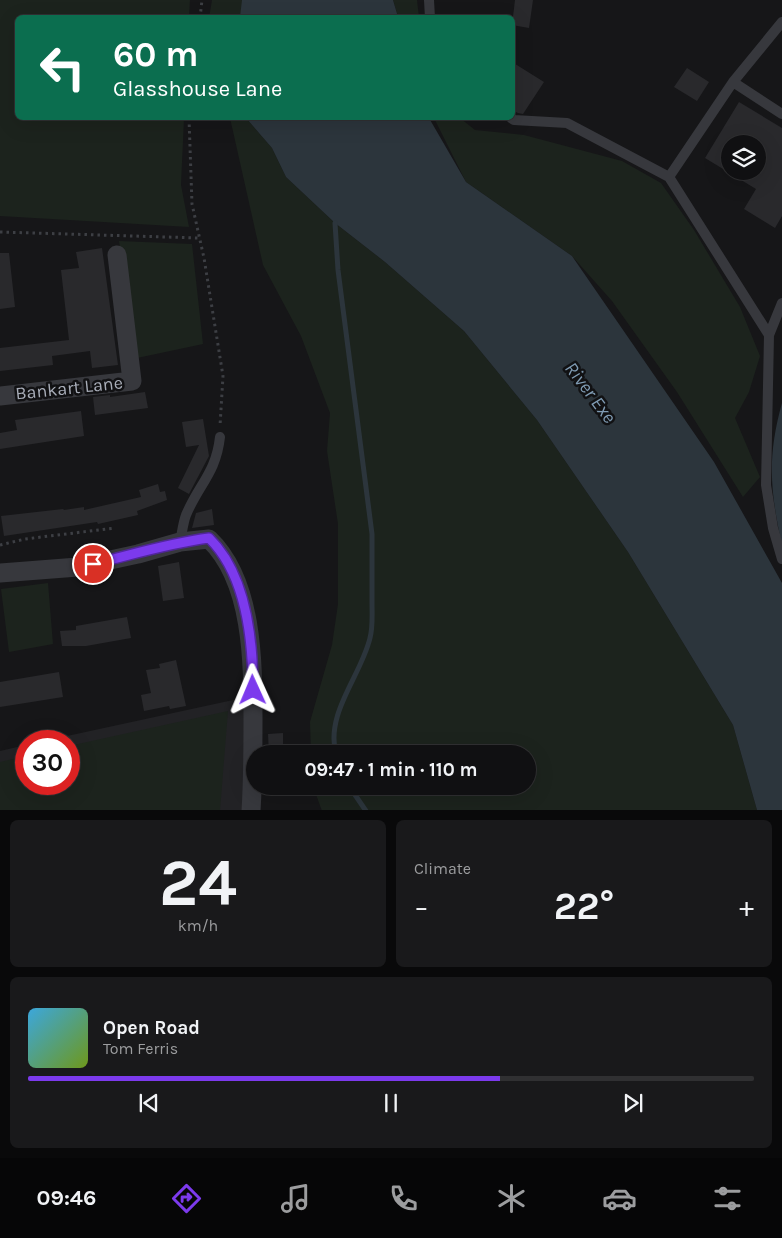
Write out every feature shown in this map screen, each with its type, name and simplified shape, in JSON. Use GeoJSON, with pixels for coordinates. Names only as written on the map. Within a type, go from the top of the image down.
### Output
{"type":"FeatureCollection","features":[{"type":"Feature","properties":{"kind":"street","name":"Bankart Lane"},"geometry":{"type":"LineString","coordinates":[[0,396],[132,381],[117,255]]}},
{"type":"Feature","properties":{"kind":"street"},"geometry":{"type":"LineString","coordinates":[[0,573],[78,567],[138,554],[180,542],[209,538],[224,557],[242,597],[252,655],[252,810]]}},
{"type":"Feature","properties":{"kind":"lane"},"geometry":{"type":"LineString","coordinates":[[429,0],[430,15]]}},
{"type":"Feature","properties":{"kind":"lane"},"geometry":{"type":"LineString","coordinates":[[669,177],[733,82],[781,26]]}},
{"type":"Feature","properties":{"kind":"lane"},"geometry":{"type":"LineString","coordinates":[[733,82],[782,114]]}},
{"type":"Feature","properties":{"kind":"lane"},"geometry":{"type":"LineString","coordinates":[[514,120],[567,123],[669,177],[769,335]]}},
{"type":"Feature","properties":{"kind":"lane"},"geometry":{"type":"LineString","coordinates":[[782,304],[769,335],[766,485],[773,528],[782,559]]}},
{"type":"Feature","properties":{"kind":"lane"},"geometry":{"type":"LineString","coordinates":[[180,542],[186,515],[212,470],[218,454],[220,436]]}},
{"type":"Feature","properties":{"kind":"path"},"geometry":{"type":"LineString","coordinates":[[200,15],[202,0]]}},
{"type":"Feature","properties":{"kind":"path"},"geometry":{"type":"LineString","coordinates":[[189,120],[192,204],[223,376],[220,436]]}},
{"type":"Feature","properties":{"kind":"path"},"geometry":{"type":"LineString","coordinates":[[0,232],[199,238]]}},
{"type":"Feature","properties":{"kind":"path"},"geometry":{"type":"LineString","coordinates":[[0,544],[114,528]]}},
{"type":"Feature","properties":{"kind":"shaded area"},"geometry":{"type":"Polygon","coordinates":[[[0,0],[190,0],[189,15],[15,15],[15,120],[184,120],[181,185],[189,227],[0,216],[0,0]]]}},
{"type":"Feature","properties":{"kind":"shaded area"},"geometry":{"type":"Polygon","coordinates":[[[212,0],[244,0],[242,15],[210,15],[212,0]]]}},
{"type":"Feature","properties":{"kind":"shaded area"},"geometry":{"type":"Polygon","coordinates":[[[393,0],[417,0],[419,15],[397,15],[393,0]]]}},
{"type":"Feature","properties":{"kind":"shaded area"},"geometry":{"type":"Polygon","coordinates":[[[230,120],[248,120],[272,148],[286,177],[335,223],[385,262],[464,331],[537,420],[628,552],[733,725],[757,810],[322,810],[316,795],[536,795],[536,745],[311,745],[310,722],[332,645],[338,604],[338,524],[327,451],[330,413],[301,336],[263,265],[230,120]]]}},
{"type":"Feature","properties":{"kind":"shaded area"},"geometry":{"type":"Polygon","coordinates":[[[435,120],[462,120],[475,130],[524,135],[622,161],[661,183],[694,230],[740,307],[760,356],[749,392],[735,418],[760,477],[743,497],[677,392],[612,301],[572,256],[466,182],[435,120]]]}},
{"type":"Feature","properties":{"kind":"shaded area"},"geometry":{"type":"Polygon","coordinates":[[[119,241],[192,244],[203,344],[137,358],[119,241]]]}},
{"type":"Feature","properties":{"kind":"shaded area"},"geometry":{"type":"Polygon","coordinates":[[[48,583],[53,644],[9,652],[1,589],[48,583]]]}},
{"type":"Feature","properties":{"kind":"shaded area"},"geometry":{"type":"Polygon","coordinates":[[[247,697],[246,810],[0,810],[0,751],[15,748],[15,795],[80,795],[80,733],[247,697]]]}},
{"type":"Feature","properties":{"kind":"shaded area"},"geometry":{"type":"Polygon","coordinates":[[[228,711],[220,810],[0,810],[0,762],[15,759],[15,795],[80,795],[80,744],[228,711]]]}},
{"type":"Feature","properties":{"kind":"water"},"geometry":{"type":"Polygon","coordinates":[[[242,0],[393,0],[397,15],[240,15],[242,0]]]}},
{"type":"Feature","properties":{"kind":"water","name":"River Exe"},"geometry":{"type":"Polygon","coordinates":[[[248,120],[430,120],[466,182],[572,256],[714,462],[782,583],[782,810],[757,810],[733,725],[628,552],[537,420],[464,331],[385,262],[335,223],[286,177],[272,148],[248,120]]]}},
{"type":"Feature","properties":{"kind":"water"},"geometry":{"type":"Polygon","coordinates":[[[782,403],[782,545],[773,491],[772,457],[782,403]]]}},
{"type":"Feature","properties":{"kind":"building"},"geometry":{"type":"Polygon","coordinates":[[[515,0],[533,0],[529,28],[515,26],[515,15],[513,15],[515,0]]]}},
{"type":"Feature","properties":{"kind":"building"},"geometry":{"type":"Polygon","coordinates":[[[515,64],[544,82],[523,114],[515,112],[515,64]]]}},
{"type":"Feature","properties":{"kind":"building"},"geometry":{"type":"Polygon","coordinates":[[[687,68],[709,82],[697,101],[674,87],[687,68]]]}},
{"type":"Feature","properties":{"kind":"building"},"geometry":{"type":"Polygon","coordinates":[[[739,102],[782,128],[782,216],[775,228],[744,209],[756,189],[741,180],[766,180],[766,135],[721,135],[721,168],[705,158],[739,102]]]}},
{"type":"Feature","properties":{"kind":"building"},"geometry":{"type":"Polygon","coordinates":[[[102,248],[118,365],[92,368],[90,351],[52,356],[53,365],[0,371],[0,348],[69,340],[61,270],[79,268],[76,252],[102,248]]]}},
{"type":"Feature","properties":{"kind":"building"},"geometry":{"type":"Polygon","coordinates":[[[0,253],[9,253],[15,307],[0,309],[0,253]]]}},
{"type":"Feature","properties":{"kind":"building"},"geometry":{"type":"Polygon","coordinates":[[[145,392],[148,408],[95,415],[93,397],[110,395],[110,397],[145,392]]]}},
{"type":"Feature","properties":{"kind":"building"},"geometry":{"type":"Polygon","coordinates":[[[81,411],[84,436],[0,449],[0,433],[17,430],[15,420],[81,411]]]}},
{"type":"Feature","properties":{"kind":"building"},"geometry":{"type":"Polygon","coordinates":[[[203,419],[209,456],[189,494],[178,488],[199,445],[186,447],[182,422],[203,419]]]}},
{"type":"Feature","properties":{"kind":"building"},"geometry":{"type":"Polygon","coordinates":[[[158,484],[160,492],[165,491],[167,500],[137,511],[138,515],[98,524],[97,522],[4,536],[1,516],[84,507],[84,510],[141,497],[139,490],[158,484]]]}},
{"type":"Feature","properties":{"kind":"building"},"geometry":{"type":"Polygon","coordinates":[[[212,509],[214,525],[192,528],[196,513],[212,509]]]}},
{"type":"Feature","properties":{"kind":"building"},"geometry":{"type":"Polygon","coordinates":[[[179,562],[184,598],[163,601],[158,566],[179,562]]]}},
{"type":"Feature","properties":{"kind":"building"},"geometry":{"type":"Polygon","coordinates":[[[127,617],[131,638],[86,646],[62,646],[60,631],[76,630],[76,626],[127,617]]]}},
{"type":"Feature","properties":{"kind":"building"},"geometry":{"type":"Polygon","coordinates":[[[176,660],[186,706],[170,709],[169,706],[144,711],[141,695],[151,693],[146,670],[160,668],[159,664],[176,660]]]}},
{"type":"Feature","properties":{"kind":"building"},"geometry":{"type":"Polygon","coordinates":[[[59,672],[63,697],[0,707],[0,682],[59,672]]]}},
{"type":"Feature","properties":{"kind":"building"},"geometry":{"type":"Polygon","coordinates":[[[283,733],[283,745],[269,745],[268,734],[283,733]]]}},
{"type":"Feature","properties":{"kind":"waterway"},"geometry":{"type":"LineString","coordinates":[[335,223],[338,270],[372,534],[372,625],[366,652],[335,724],[335,745]]}},
{"type":"Feature","properties":{"kind":"waterway"},"geometry":{"type":"LineString","coordinates":[[355,795],[365,810]]}},
{"type":"Feature","properties":{"kind":"route"},"geometry":{"type":"LineString","coordinates":[[93,564],[180,542],[209,538],[224,557],[242,597],[252,655],[253,690]]}}]}
